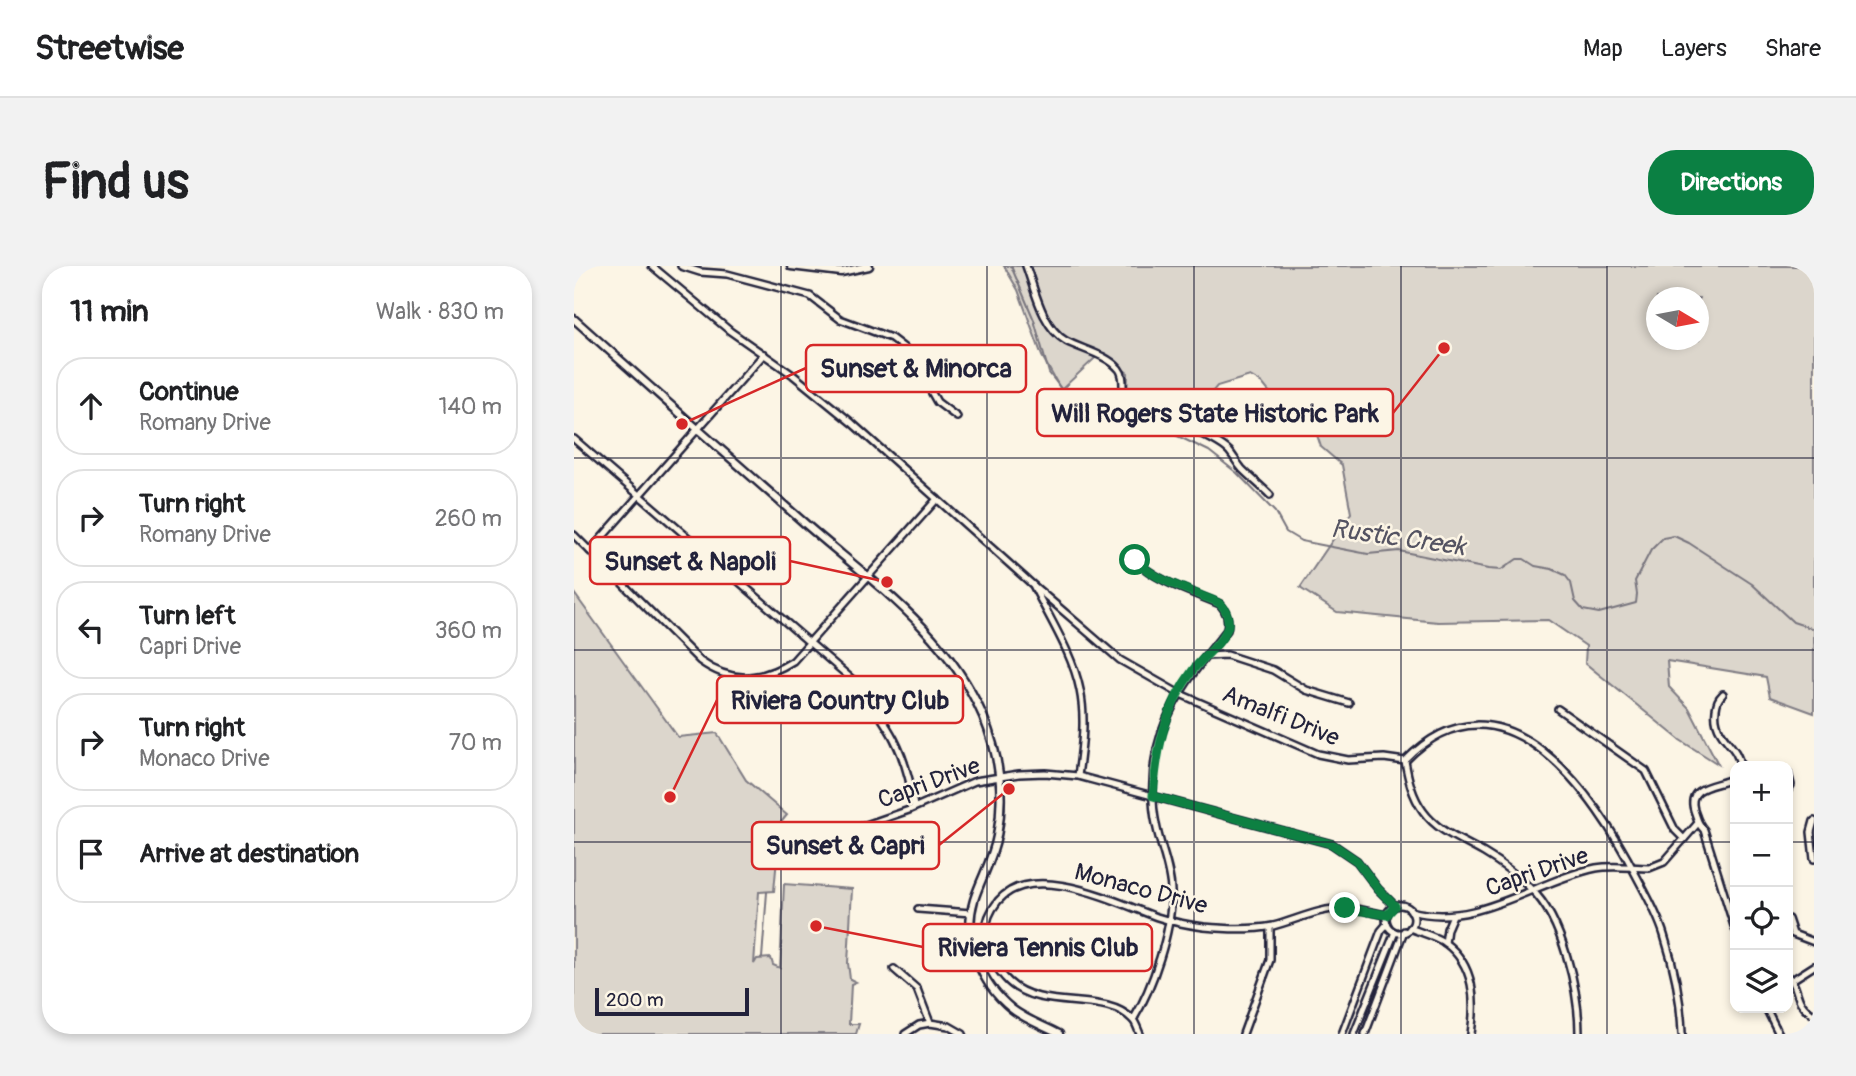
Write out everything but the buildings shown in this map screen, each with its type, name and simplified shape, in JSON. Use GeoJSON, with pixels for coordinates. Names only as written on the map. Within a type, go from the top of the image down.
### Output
{"type":"FeatureCollection","features":[{"type":"Feature","properties":{"kind":"main road"},"geometry":{"type":"LineString","coordinates":[[791,266],[841,272],[869,266]]}},
{"type":"Feature","properties":{"kind":"main road"},"geometry":{"type":"LineString","coordinates":[[574,320],[811,528],[870,576],[931,635],[957,670],[984,717],[1000,776],[998,835],[971,913],[974,952],[984,976],[1006,1003],[1025,1017],[1059,1034]]}},
{"type":"Feature","properties":{"kind":"street","name":"Amalfi Drive"},"geometry":{"type":"LineString","coordinates":[[652,266],[692,301],[852,423],[1032,585],[1120,660],[1178,693],[1325,757],[1405,761]]}},
{"type":"Feature","properties":{"kind":"street"},"geometry":{"type":"LineString","coordinates":[[681,266],[700,272],[727,274],[810,296],[840,318],[891,338],[910,356],[937,402],[957,417]]}},
{"type":"Feature","properties":{"kind":"street"},"geometry":{"type":"LineString","coordinates":[[1026,266],[1042,309],[1058,335],[1103,357],[1118,368],[1122,374],[1124,401],[1127,404],[1139,406],[1228,450],[1241,468],[1270,495]]}},
{"type":"Feature","properties":{"kind":"street"},"geometry":{"type":"LineString","coordinates":[[590,551],[764,354]]}},
{"type":"Feature","properties":{"kind":"street"},"geometry":{"type":"LineString","coordinates":[[574,439],[855,681],[876,709],[903,756],[915,807]]}},
{"type":"Feature","properties":{"kind":"street"},"geometry":{"type":"LineString","coordinates":[[574,535],[700,661],[722,674],[743,677],[768,674],[793,661],[937,499]]}},
{"type":"Feature","properties":{"kind":"street"},"geometry":{"type":"LineString","coordinates":[[1133,1020],[1163,948],[1169,920],[1170,882],[1155,822],[1153,796],[1157,750],[1178,693],[1194,669],[1227,630],[1228,617],[1220,604],[1143,569],[1135,560]]}},
{"type":"Feature","properties":{"kind":"street"},"geometry":{"type":"LineString","coordinates":[[1032,585],[1052,623],[1080,690],[1084,727],[1078,776]]}},
{"type":"Feature","properties":{"kind":"street"},"geometry":{"type":"LineString","coordinates":[[1052,623],[1064,612]]}},
{"type":"Feature","properties":{"kind":"street"},"geometry":{"type":"LineString","coordinates":[[1206,656],[1227,654],[1273,670],[1306,690],[1349,703]]}},
{"type":"Feature","properties":{"kind":"street"},"geometry":{"type":"LineString","coordinates":[[1723,694],[1718,700],[1715,720],[1717,730],[1739,761]]}},
{"type":"Feature","properties":{"kind":"street"},"geometry":{"type":"LineString","coordinates":[[1558,709],[1646,771],[1675,830],[1684,839]]}},
{"type":"Feature","properties":{"kind":"street"},"geometry":{"type":"LineString","coordinates":[[1579,1034],[1575,990],[1564,950],[1541,900],[1533,890],[1488,855],[1451,836],[1430,820],[1415,798],[1405,761],[1427,741],[1458,728],[1482,725],[1507,729],[1537,745],[1566,772],[1604,817],[1633,868],[1664,933],[1675,978],[1682,1034]]}},
{"type":"Feature","properties":{"kind":"street","name":"Capri Drive"},"geometry":{"type":"LineString","coordinates":[[860,827],[975,781],[1031,773],[1078,776],[1332,844],[1357,861],[1395,906]]}},
{"type":"Feature","properties":{"kind":"street"},"geometry":{"type":"LineString","coordinates":[[1730,780],[1704,786],[1696,792],[1692,805],[1698,823],[1704,830],[1730,913]]}},
{"type":"Feature","properties":{"kind":"street"},"geometry":{"type":"LineString","coordinates":[[1814,821],[1811,832],[1814,859]]}},
{"type":"Feature","properties":{"kind":"street","name":"Capri Drive"},"geometry":{"type":"LineString","coordinates":[[1411,911],[1453,915],[1482,910],[1562,878],[1597,868],[1657,866],[1664,862],[1698,823]]}},
{"type":"Feature","properties":{"kind":"street","name":"Monaco Drive"},"geometry":{"type":"LineString","coordinates":[[986,925],[989,915],[1005,894],[1019,887],[1038,885],[1091,891],[1169,920],[1204,927],[1270,927],[1345,908],[1387,915]]}},
{"type":"Feature","properties":{"kind":"street"},"geometry":{"type":"LineString","coordinates":[[1342,1034],[1381,932],[1387,924],[1387,915],[1395,906],[1404,906],[1411,911],[1413,920],[1365,1034]]}},
{"type":"Feature","properties":{"kind":"street"},"geometry":{"type":"LineString","coordinates":[[918,909],[971,913]]}},
{"type":"Feature","properties":{"kind":"street"},"geometry":{"type":"LineString","coordinates":[[1445,943],[1453,915]]}},
{"type":"Feature","properties":{"kind":"street"},"geometry":{"type":"LineString","coordinates":[[971,922],[986,925],[993,959],[1000,972],[1018,989],[1062,1002],[1105,1006],[1133,1020],[1140,1034]]}},
{"type":"Feature","properties":{"kind":"street"},"geometry":{"type":"LineString","coordinates":[[1387,924],[1395,932]]}},
{"type":"Feature","properties":{"kind":"street"},"geometry":{"type":"LineString","coordinates":[[1243,1034],[1270,960],[1270,927]]}},
{"type":"Feature","properties":{"kind":"street"},"geometry":{"type":"LineString","coordinates":[[1395,932],[1407,930],[1445,943],[1469,973],[1474,990],[1475,1011],[1471,1034]]}},
{"type":"Feature","properties":{"kind":"street"},"geometry":{"type":"LineString","coordinates":[[1354,1034],[1395,932]]}},
{"type":"Feature","properties":{"kind":"street"},"geometry":{"type":"LineString","coordinates":[[972,939],[986,933]]}},
{"type":"Feature","properties":{"kind":"street"},"geometry":{"type":"LineString","coordinates":[[1793,934],[1814,942]]}},
{"type":"Feature","properties":{"kind":"street"},"geometry":{"type":"LineString","coordinates":[[1793,976],[1814,966]]}},
{"type":"Feature","properties":{"kind":"street"},"geometry":{"type":"LineString","coordinates":[[894,970],[917,989],[930,1023]]}},
{"type":"Feature","properties":{"kind":"street"},"geometry":{"type":"LineString","coordinates":[[1793,986],[1804,1008],[1814,1015]]}},
{"type":"Feature","properties":{"kind":"street"},"geometry":{"type":"LineString","coordinates":[[1768,1013],[1779,1034]]}},
{"type":"Feature","properties":{"kind":"street"},"geometry":{"type":"LineString","coordinates":[[905,1034],[919,1025],[930,1023],[949,1026],[963,1034]]}},
{"type":"Feature","properties":{"kind":"shaded area"},"geometry":{"type":"Polygon","coordinates":[[[1004,266],[1814,266],[1814,713],[1770,697],[1766,677],[1667,661],[1669,687],[1689,708],[1718,764],[1680,740],[1585,663],[1586,646],[1548,620],[1438,622],[1337,612],[1300,588],[1351,513],[1342,465],[1321,447],[1311,417],[1274,403],[1275,399],[1262,383],[1250,376],[1217,386],[1183,428],[1146,405],[1132,402],[1127,397],[1128,373],[1103,355],[1095,358],[1061,390],[1042,356],[1018,290],[1004,266]]]}},
{"type":"Feature","properties":{"kind":"shaded area"},"geometry":{"type":"Polygon","coordinates":[[[574,593],[678,737],[717,733],[746,780],[787,815],[772,833],[777,858],[774,891],[759,892],[754,964],[757,959],[771,958],[773,965],[780,968],[784,884],[852,889],[848,963],[850,979],[856,982],[851,984],[849,1024],[859,1024],[856,1034],[574,1034],[574,593]]]}},
{"type":"Feature","properties":{"kind":"waterway","name":"Rustic Creek"},"geometry":{"type":"LineString","coordinates":[[1011,266],[1034,320],[1049,373],[1073,404],[1127,423],[1167,431],[1209,451],[1237,473],[1275,512],[1286,532],[1301,541],[1368,554],[1399,551],[1488,569],[1501,570],[1517,559],[1524,559],[1535,566],[1565,575],[1571,583],[1575,601],[1583,610],[1599,613],[1636,603],[1635,581],[1651,550],[1663,538],[1674,536],[1752,584],[1793,622],[1814,629]]}},
{"type":"Feature","properties":{"kind":"waterway"},"geometry":{"type":"LineString","coordinates":[[762,958],[767,892]]}},
{"type":"Feature","properties":{"kind":"place","name":"Will Rogers State Historic Park"},"geometry":{"type":"Point","coordinates":[1444,348]}},
{"type":"Feature","properties":{"kind":"place","name":"Sunset & Minorca"},"geometry":{"type":"Point","coordinates":[682,424]}},
{"type":"Feature","properties":{"kind":"place","name":"Sunset & Napoli"},"geometry":{"type":"Point","coordinates":[887,582]}},
{"type":"Feature","properties":{"kind":"place","name":"Sunset & Capri"},"geometry":{"type":"Point","coordinates":[1009,789]}},
{"type":"Feature","properties":{"kind":"place","name":"Riviera Country Club"},"geometry":{"type":"Point","coordinates":[670,797]}},
{"type":"Feature","properties":{"kind":"place","name":"Riviera Tennis Club"},"geometry":{"type":"Point","coordinates":[816,926]}},
{"type":"Feature","properties":{"kind":"route"},"geometry":{"type":"LineString","coordinates":[[1135,560],[1143,569],[1162,579],[1220,604],[1228,617],[1227,630],[1194,669],[1178,693],[1167,717],[1157,750],[1153,796],[1332,844],[1357,861],[1395,906],[1387,915],[1345,908]]}}]}
